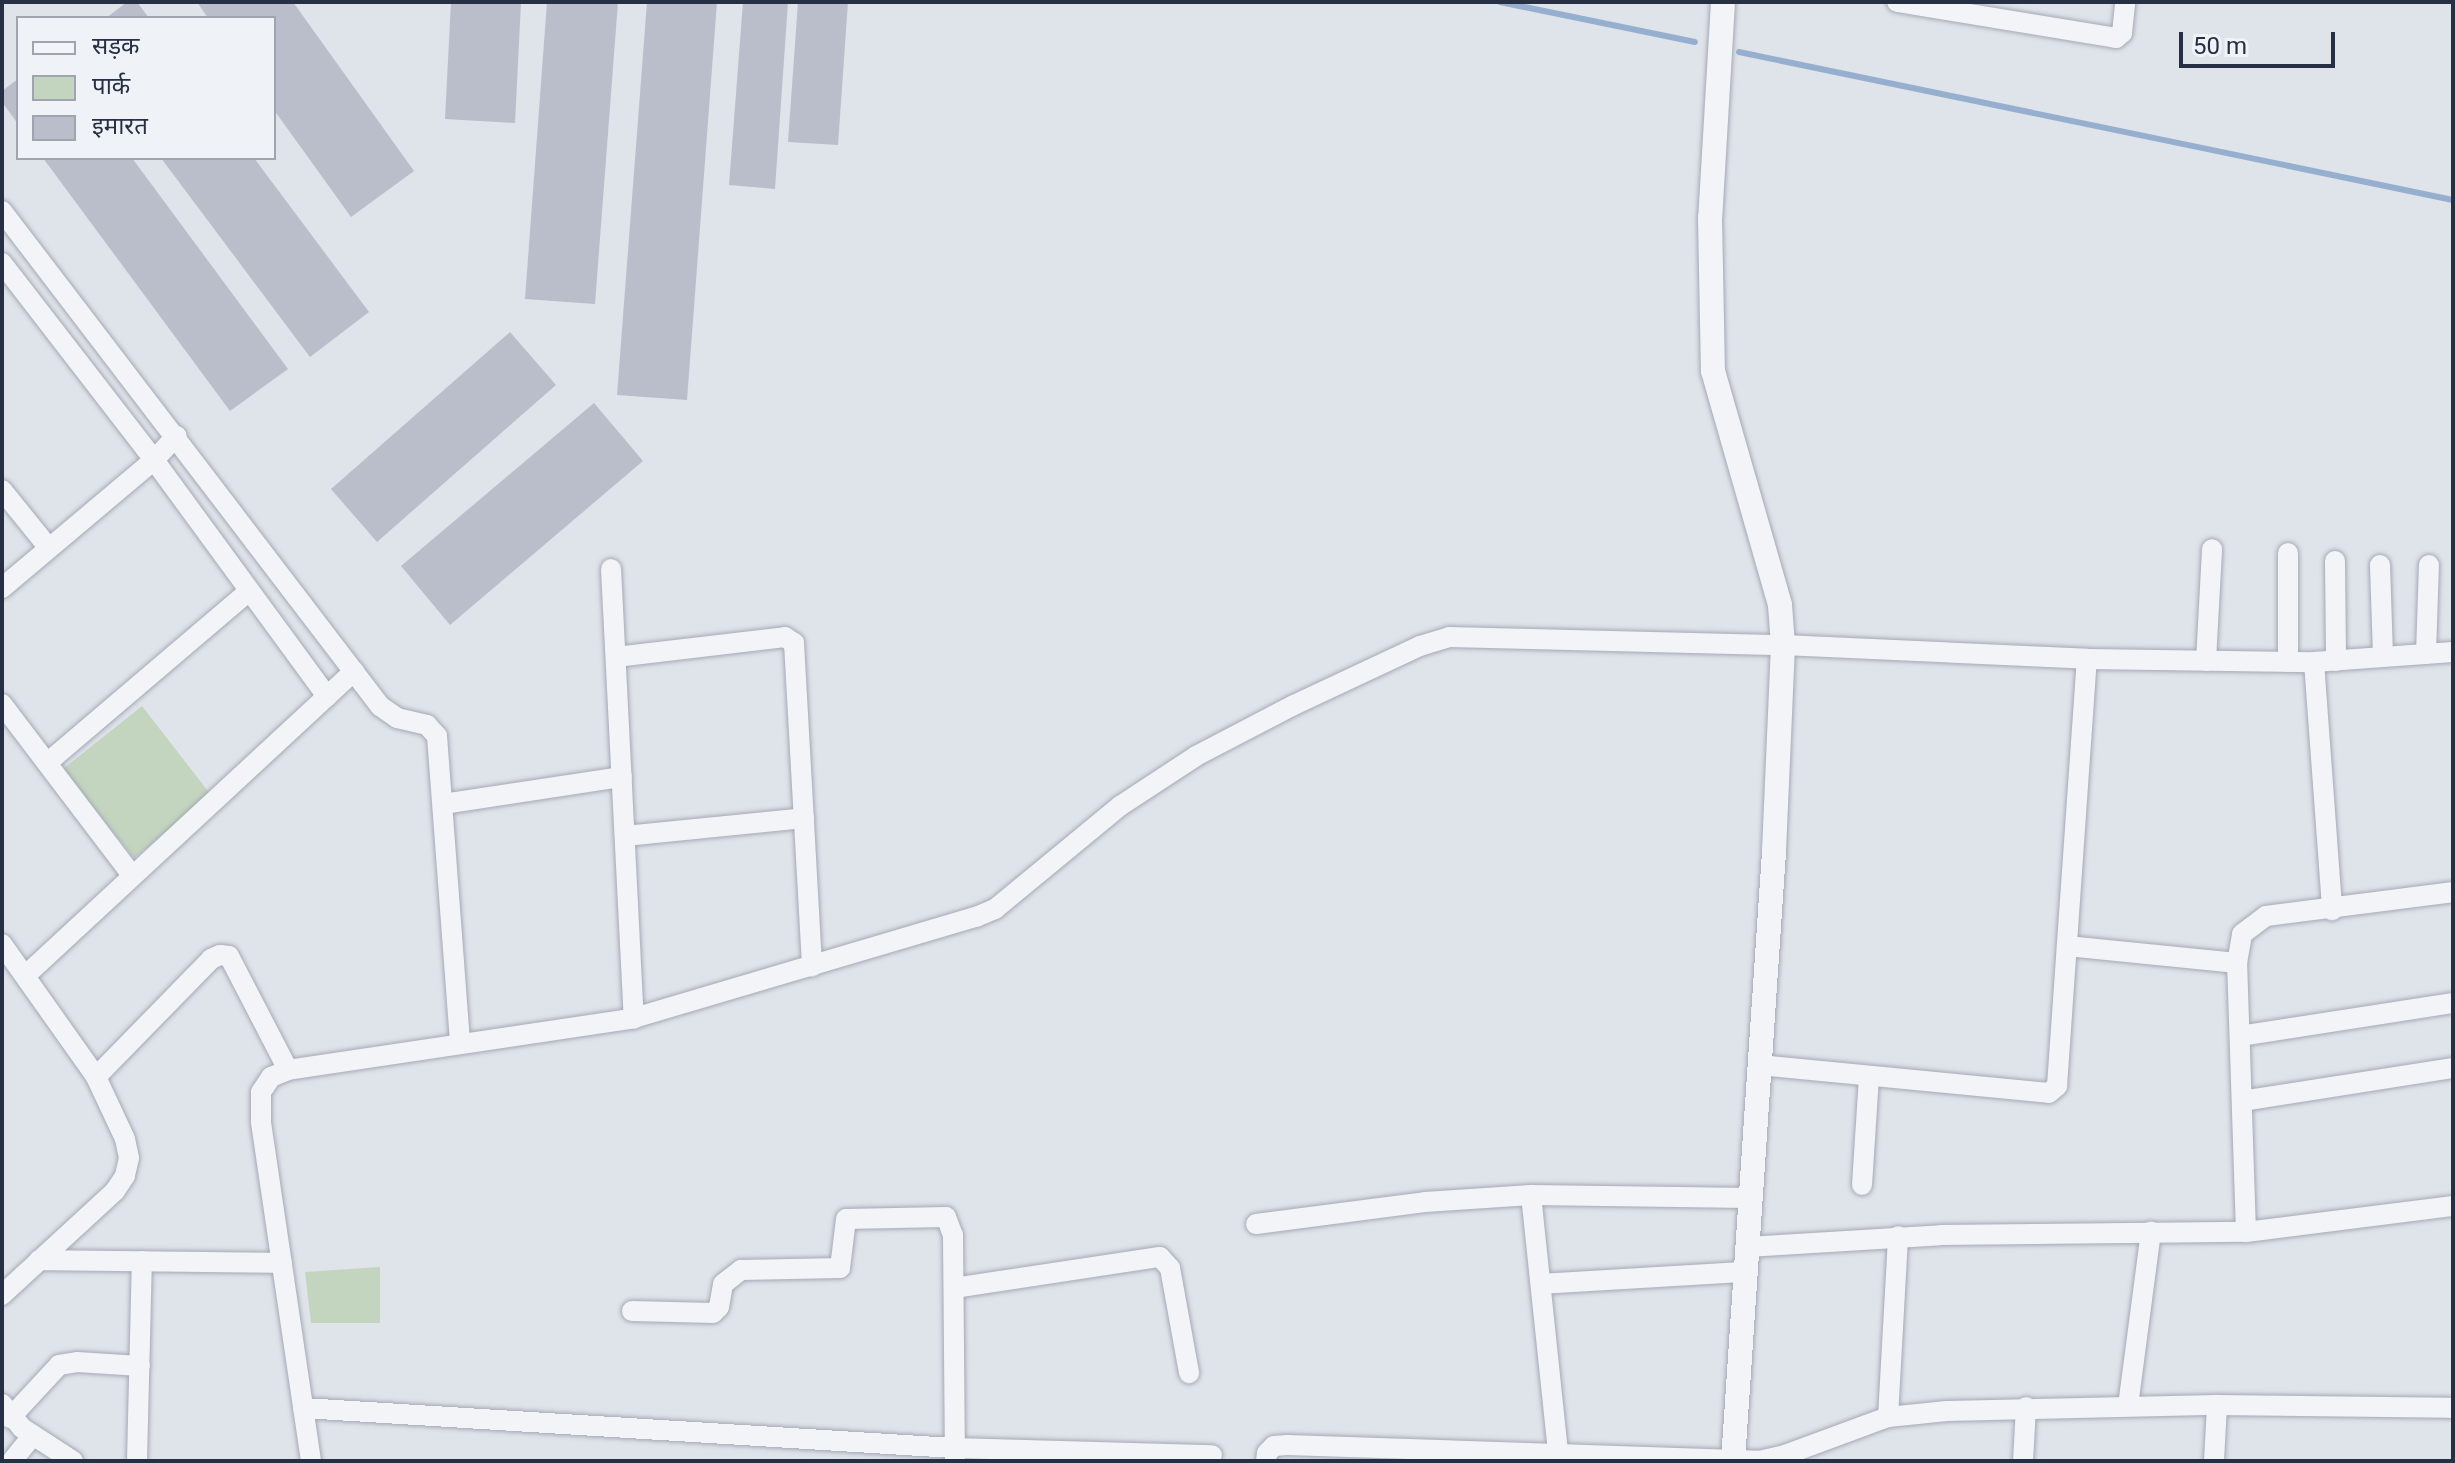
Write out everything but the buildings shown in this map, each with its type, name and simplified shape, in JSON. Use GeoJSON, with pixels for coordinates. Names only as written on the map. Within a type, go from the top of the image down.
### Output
{"type":"FeatureCollection","features":[{"type":"Feature","properties":{"kind":"street"},"geometry":{"type":"LineString","coordinates":[[1723,2],[1710,218],[1713,371],[1780,605],[1783,645],[1774,852],[1733,1461]]}},
{"type":"Feature","properties":{"kind":"street"},"geometry":{"type":"LineString","coordinates":[[1897,2],[2116,38],[2122,33],[2125,2]]}},
{"type":"Feature","properties":{"kind":"street"},"geometry":{"type":"LineString","coordinates":[[2,211],[380,706],[397,718],[427,725],[437,736],[460,1044]]}},
{"type":"Feature","properties":{"kind":"street"},"geometry":{"type":"LineString","coordinates":[[2,263],[154,460],[327,696]]}},
{"type":"Feature","properties":{"kind":"street"},"geometry":{"type":"LineString","coordinates":[[2,588],[154,460],[176,436]]}},
{"type":"Feature","properties":{"kind":"street"},"geometry":{"type":"LineString","coordinates":[[2,490],[48,547]]}},
{"type":"Feature","properties":{"kind":"street"},"geometry":{"type":"LineString","coordinates":[[2206,661],[2212,549]]}},
{"type":"Feature","properties":{"kind":"street"},"geometry":{"type":"LineString","coordinates":[[2288,553],[2288,662]]}},
{"type":"Feature","properties":{"kind":"street"},"geometry":{"type":"LineString","coordinates":[[2335,561],[2336,661]]}},
{"type":"Feature","properties":{"kind":"street"},"geometry":{"type":"LineString","coordinates":[[2380,565],[2383,657]]}},
{"type":"Feature","properties":{"kind":"street"},"geometry":{"type":"LineString","coordinates":[[2426,654],[2429,565]]}},
{"type":"Feature","properties":{"kind":"street"},"geometry":{"type":"LineString","coordinates":[[611,569],[634,1018]]}},
{"type":"Feature","properties":{"kind":"street"},"geometry":{"type":"LineString","coordinates":[[47,763],[249,591]]}},
{"type":"Feature","properties":{"kind":"street"},"geometry":{"type":"LineString","coordinates":[[311,1461],[261,1121],[261,1092],[271,1077],[288,1070],[634,1018],[995,909],[1151,783],[1294,705],[1434,642],[1475,636],[1783,645],[2087,659],[2288,662],[2453,652]]}},
{"type":"Feature","properties":{"kind":"street"},"geometry":{"type":"LineString","coordinates":[[616,657],[790,638],[794,643],[812,966]]}},
{"type":"Feature","properties":{"kind":"street"},"geometry":{"type":"LineString","coordinates":[[1759,1065],[2049,1093],[2057,1086],[2087,659]]}},
{"type":"Feature","properties":{"kind":"street"},"geometry":{"type":"LineString","coordinates":[[2314,662],[2332,910]]}},
{"type":"Feature","properties":{"kind":"street"},"geometry":{"type":"LineString","coordinates":[[26,975],[354,671]]}},
{"type":"Feature","properties":{"kind":"street"},"geometry":{"type":"LineString","coordinates":[[2,704],[132,875]]}},
{"type":"Feature","properties":{"kind":"street"},"geometry":{"type":"LineString","coordinates":[[443,804],[622,777]]}},
{"type":"Feature","properties":{"kind":"street"},"geometry":{"type":"LineString","coordinates":[[625,836],[804,818]]}},
{"type":"Feature","properties":{"kind":"street"},"geometry":{"type":"LineString","coordinates":[[2246,1232],[2237,963],[2242,934],[2266,916],[2332,910],[2453,892]]}},
{"type":"Feature","properties":{"kind":"street"},"geometry":{"type":"LineString","coordinates":[[2,944],[96,1077],[125,1139],[129,1158],[125,1176],[115,1191],[2,1295]]}},
{"type":"Feature","properties":{"kind":"street"},"geometry":{"type":"LineString","coordinates":[[2067,946],[2237,963]]}},
{"type":"Feature","properties":{"kind":"street"},"geometry":{"type":"LineString","coordinates":[[96,1077],[211,959],[220,955],[229,956],[288,1070]]}},
{"type":"Feature","properties":{"kind":"street"},"geometry":{"type":"LineString","coordinates":[[2240,1036],[2453,1003]]}},
{"type":"Feature","properties":{"kind":"street"},"geometry":{"type":"LineString","coordinates":[[2242,1101],[2453,1068]]}},
{"type":"Feature","properties":{"kind":"street"},"geometry":{"type":"LineString","coordinates":[[1862,1185],[1869,1076]]}},
{"type":"Feature","properties":{"kind":"street"},"geometry":{"type":"LineString","coordinates":[[1256,1224],[1425,1202],[1531,1195],[1750,1198]]}},
{"type":"Feature","properties":{"kind":"street"},"geometry":{"type":"LineString","coordinates":[[1531,1195],[1558,1454]]}},
{"type":"Feature","properties":{"kind":"street"},"geometry":{"type":"LineString","coordinates":[[1747,1247],[1898,1236],[2246,1232],[2453,1206]]}},
{"type":"Feature","properties":{"kind":"street"},"geometry":{"type":"LineString","coordinates":[[632,1311],[713,1313],[719,1307],[723,1284],[741,1270],[840,1268],[843,1221],[849,1219],[946,1217],[953,1235],[955,1454]]}},
{"type":"Feature","properties":{"kind":"street"},"geometry":{"type":"LineString","coordinates":[[2128,1406],[2151,1232]]}},
{"type":"Feature","properties":{"kind":"street"},"geometry":{"type":"LineString","coordinates":[[1888,1417],[1898,1236]]}},
{"type":"Feature","properties":{"kind":"street"},"geometry":{"type":"LineString","coordinates":[[954,1288],[1160,1257],[1170,1268],[1189,1373]]}},
{"type":"Feature","properties":{"kind":"street"},"geometry":{"type":"LineString","coordinates":[[39,1260],[282,1263]]}},
{"type":"Feature","properties":{"kind":"street"},"geometry":{"type":"LineString","coordinates":[[137,1461],[142,1261]]}},
{"type":"Feature","properties":{"kind":"street"},"geometry":{"type":"LineString","coordinates":[[1541,1284],[1745,1272]]}},
{"type":"Feature","properties":{"kind":"street"},"geometry":{"type":"LineString","coordinates":[[73,1461],[33,1435],[6,1411],[59,1365],[77,1362],[140,1366]]}},
{"type":"Feature","properties":{"kind":"street"},"geometry":{"type":"LineString","coordinates":[[2214,1461],[2217,1405]]}},
{"type":"Feature","properties":{"kind":"street"},"geometry":{"type":"LineString","coordinates":[[1266,1461],[1267,1453],[1274,1446],[1287,1445],[1457,1456],[1558,1454],[1759,1461],[1785,1455],[1888,1417],[2026,1407],[2217,1405],[2453,1408]]}},
{"type":"Feature","properties":{"kind":"street"},"geometry":{"type":"LineString","coordinates":[[2023,1461],[2026,1407]]}},
{"type":"Feature","properties":{"kind":"street"},"geometry":{"type":"LineString","coordinates":[[303,1408],[955,1454],[1212,1455]]}},
{"type":"Feature","properties":{"kind":"street"},"geometry":{"type":"LineString","coordinates":[[12,1461],[33,1435]]}},
{"type":"Feature","properties":{"kind":"green space"},"geometry":{"type":"Polygon","coordinates":[[[142,706],[211,795],[134,858],[63,769],[142,706]]]}},
{"type":"Feature","properties":{"kind":"green space"},"geometry":{"type":"Polygon","coordinates":[[[380,1267],[380,1323],[311,1323],[305,1272],[380,1267]]]}},
{"type":"Feature","properties":{"kind":"waterway"},"geometry":{"type":"LineString","coordinates":[[1500,2],[1695,42]]}},
{"type":"Feature","properties":{"kind":"waterway"},"geometry":{"type":"LineString","coordinates":[[1739,52],[2453,200]]}}]}
